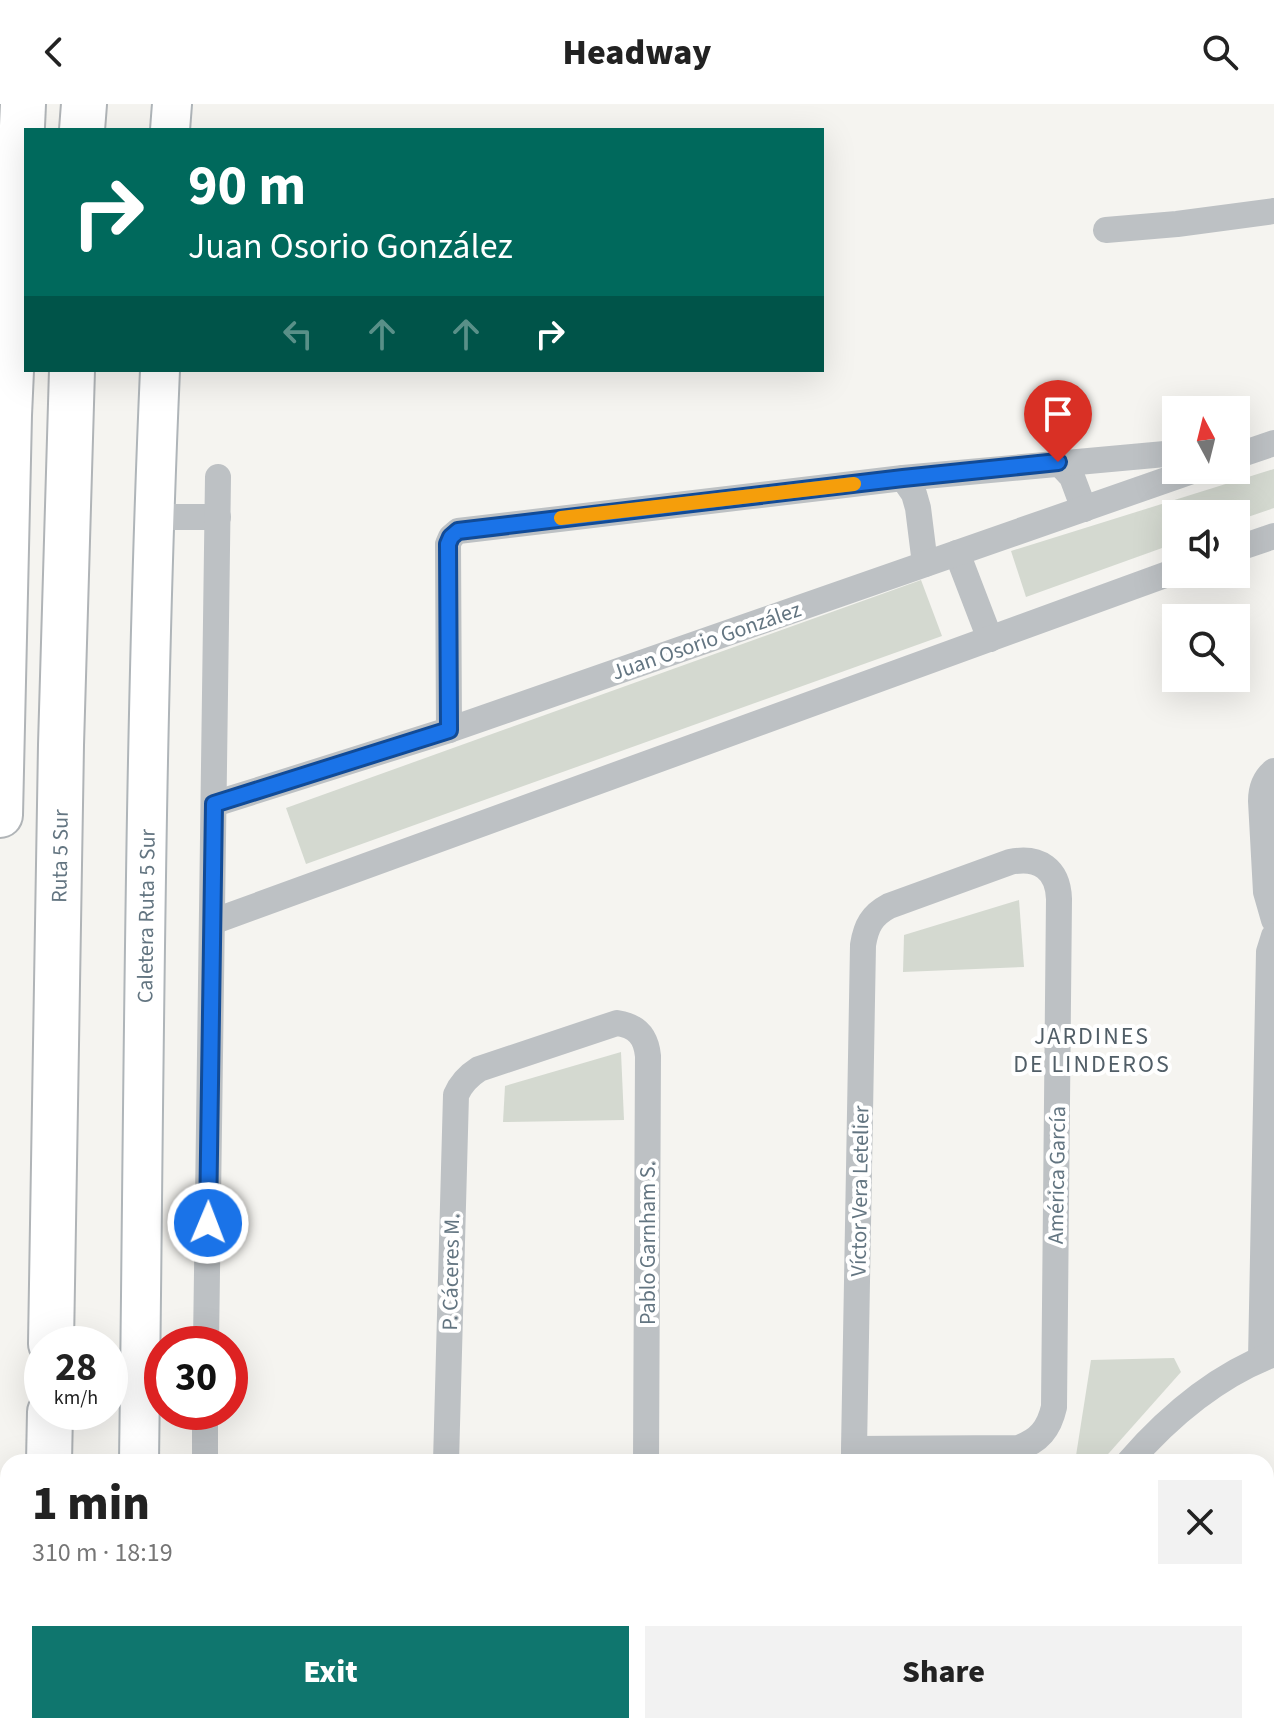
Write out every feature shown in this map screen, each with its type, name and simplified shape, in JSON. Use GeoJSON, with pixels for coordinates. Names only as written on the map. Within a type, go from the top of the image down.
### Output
{"type":"FeatureCollection","features":[{"type":"Feature","properties":{"kind":"highway"},"geometry":{"type":"LineString","coordinates":[[0,815],[9,415],[23,104]]}},
{"type":"Feature","properties":{"kind":"highway"},"geometry":{"type":"LineString","coordinates":[[82,128],[84,104]]}},
{"type":"Feature","properties":{"kind":"highway","name":"Ruta 5 Sur"},"geometry":{"type":"LineString","coordinates":[[51,1326],[61,745],[72,372]]}},
{"type":"Feature","properties":{"kind":"highway"},"geometry":{"type":"LineString","coordinates":[[49,1454],[50,1430]]}},
{"type":"Feature","properties":{"kind":"street"},"geometry":{"type":"LineString","coordinates":[[170,128],[172,104]]}},
{"type":"Feature","properties":{"kind":"street"},"geometry":{"type":"LineString","coordinates":[[1106,230],[1274,211]]}},
{"type":"Feature","properties":{"kind":"street","name":"Caletera Ruta 5 Sur"},"geometry":{"type":"LineString","coordinates":[[139,1454],[154,517],[160,372]]}},
{"type":"Feature","properties":{"kind":"street"},"geometry":{"type":"LineString","coordinates":[[1250,446],[1270,444]]}},
{"type":"Feature","properties":{"kind":"street"},"geometry":{"type":"LineString","coordinates":[[1250,451],[1270,444]]}},
{"type":"Feature","properties":{"kind":"street"},"geometry":{"type":"LineString","coordinates":[[449,730],[448,544],[458,531],[903,478],[1162,454]]}},
{"type":"Feature","properties":{"kind":"street"},"geometry":{"type":"LineString","coordinates":[[1058,462],[1072,477],[1084,509]]}},
{"type":"Feature","properties":{"kind":"street"},"geometry":{"type":"LineString","coordinates":[[206,1326],[218,477]]}},
{"type":"Feature","properties":{"kind":"street"},"geometry":{"type":"LineString","coordinates":[[903,478],[914,494],[925,564]]}},
{"type":"Feature","properties":{"kind":"street","name":"Juan Osorio González"},"geometry":{"type":"LineString","coordinates":[[214,804],[449,730],[1162,482]]}},
{"type":"Feature","properties":{"kind":"street"},"geometry":{"type":"LineString","coordinates":[[154,517],[218,517]]}},
{"type":"Feature","properties":{"kind":"street"},"geometry":{"type":"LineString","coordinates":[[1250,544],[1274,536]]}},
{"type":"Feature","properties":{"kind":"street"},"geometry":{"type":"LineString","coordinates":[[957,553],[990,639]]}},
{"type":"Feature","properties":{"kind":"street"},"geometry":{"type":"LineString","coordinates":[[212,922],[1162,576]]}},
{"type":"Feature","properties":{"kind":"street"},"geometry":{"type":"LineString","coordinates":[[1274,771],[1261,789],[1266,892],[1274,920]]}},
{"type":"Feature","properties":{"kind":"street","name":"América García"},"geometry":{"type":"LineString","coordinates":[[870,920],[889,906],[1021,860],[1033,861],[1051,872],[1059,889],[1054,1407],[1047,1428],[1029,1444],[1006,1450],[942,1454]]}},
{"type":"Feature","properties":{"kind":"street","name":"Víctor Vera Letelier"},"geometry":{"type":"LineString","coordinates":[[854,1454],[863,945],[870,920]]}},
{"type":"Feature","properties":{"kind":"street"},"geometry":{"type":"LineString","coordinates":[[1137,1454],[1191,1401],[1217,1382],[1268,1357],[1269,952],[1274,936]]}},
{"type":"Feature","properties":{"kind":"street","name":"Pablo Garnham S."},"geometry":{"type":"LineString","coordinates":[[461,1084],[479,1069],[617,1023],[635,1028],[643,1036],[648,1056],[646,1454]]}},
{"type":"Feature","properties":{"kind":"street","name":"P. Cáceres M."},"geometry":{"type":"LineString","coordinates":[[446,1454],[454,1106],[461,1084]]}},
{"type":"Feature","properties":{"kind":"street"},"geometry":{"type":"LineString","coordinates":[[205,1430],[205,1454]]}},
{"type":"Feature","properties":{"kind":"shaded area"},"geometry":{"type":"Polygon","coordinates":[[[1274,469],[1274,508],[1250,516],[1250,500],[1175,500],[1226,484],[1250,484],[1250,476],[1274,469]]]}},
{"type":"Feature","properties":{"kind":"shaded area"},"geometry":{"type":"Polygon","coordinates":[[[1162,504],[1162,548],[1026,597],[1011,551],[1162,504]]]}},
{"type":"Feature","properties":{"kind":"shaded area"},"geometry":{"type":"Polygon","coordinates":[[[921,580],[942,636],[306,864],[286,808],[921,580]]]}},
{"type":"Feature","properties":{"kind":"shaded area"},"geometry":{"type":"Polygon","coordinates":[[[1019,900],[1024,967],[903,972],[904,935],[1019,900]]]}},
{"type":"Feature","properties":{"kind":"shaded area"},"geometry":{"type":"Polygon","coordinates":[[[621,1052],[624,1120],[503,1122],[505,1086],[621,1052]]]}},
{"type":"Feature","properties":{"kind":"shaded area"},"geometry":{"type":"Polygon","coordinates":[[[1174,1358],[1181,1372],[1108,1454],[1076,1454],[1091,1360],[1174,1358]]]}},
{"type":"Feature","properties":{"kind":"slow traffic"},"geometry":{"type":"LineString","coordinates":[[561,518],[854,484]]}},
{"type":"Feature","properties":{"kind":"district","name":"JARDINES DE LINDEROS"},"geometry":{"type":"Point","coordinates":[1092,1050]}},
{"type":"Feature","properties":{"kind":"route"},"geometry":{"type":"LineString","coordinates":[[208,1223],[214,804],[449,730],[448,544],[451,537],[458,531],[1058,462]]}}]}
